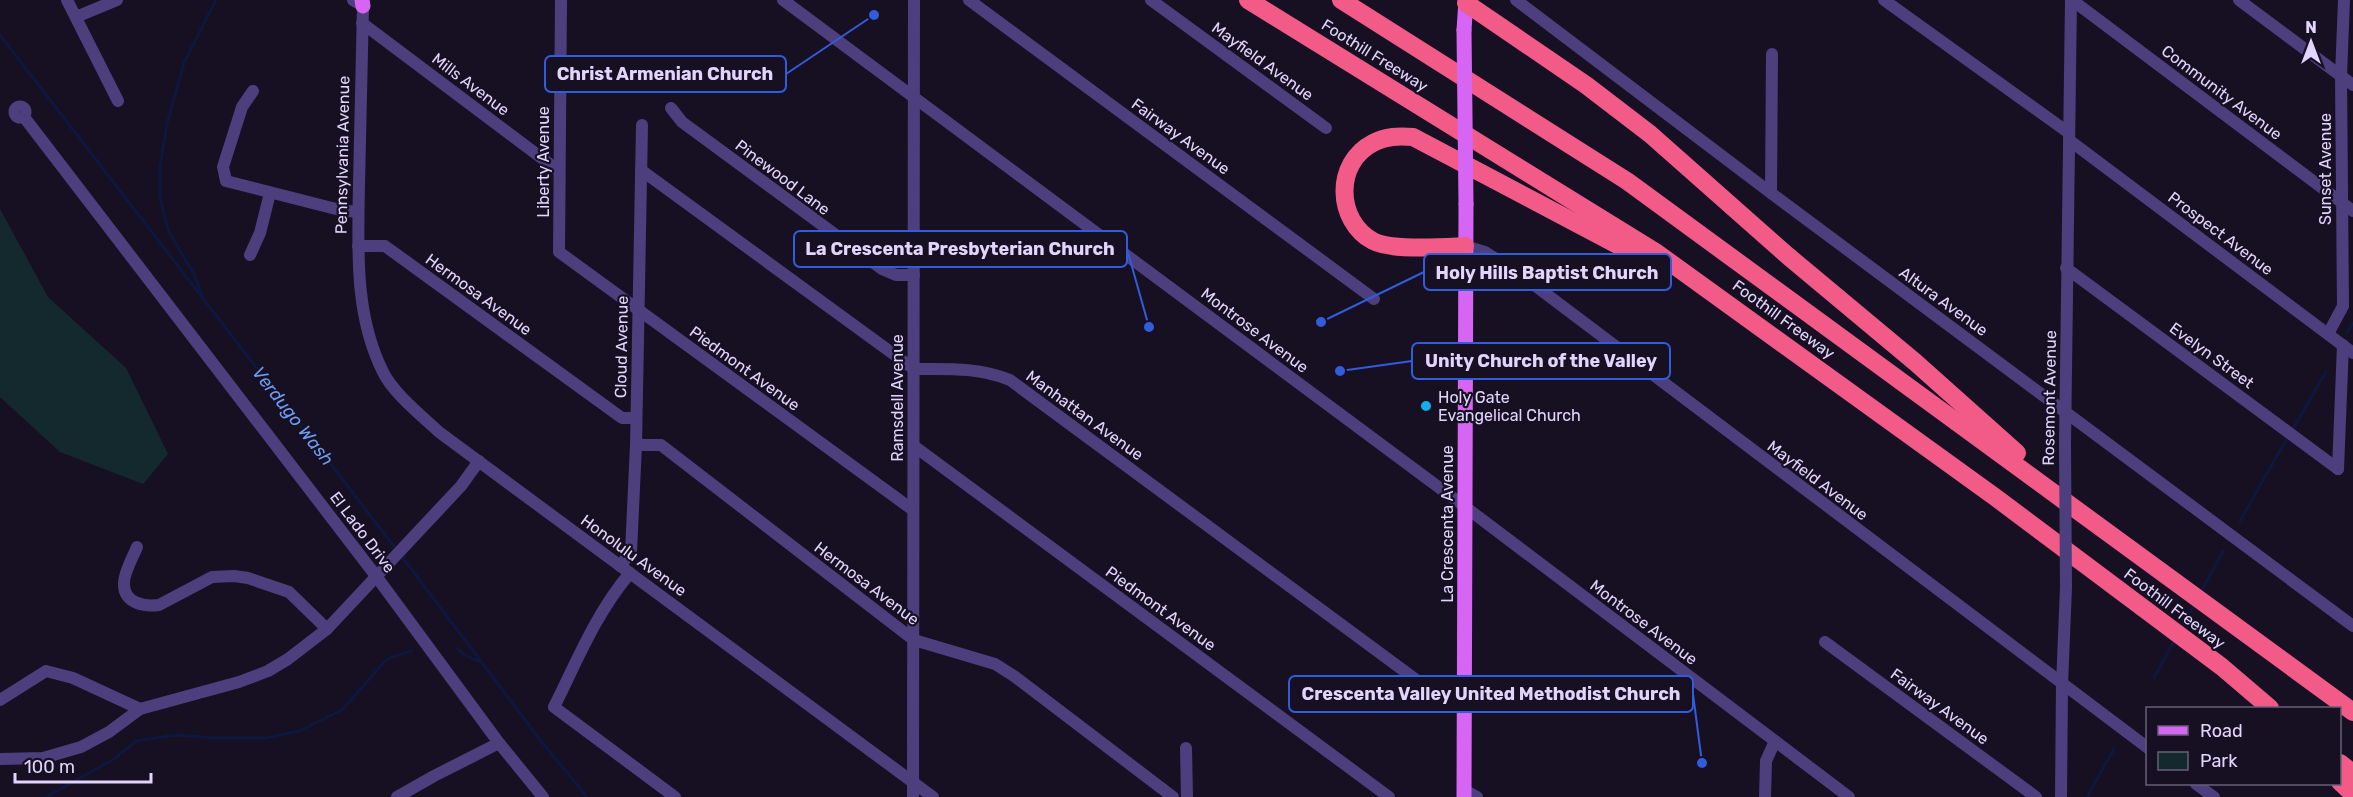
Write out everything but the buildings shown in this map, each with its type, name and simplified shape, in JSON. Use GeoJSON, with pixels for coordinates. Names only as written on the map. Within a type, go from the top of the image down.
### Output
{"type":"FeatureCollection","features":[{"type":"Feature","properties":{"kind":"highway","name":"Foothill Freeway"},"geometry":{"type":"LineString","coordinates":[[1248,0],[1657,253],[2004,503],[2222,667],[2269,707]]}},
{"type":"Feature","properties":{"kind":"highway","name":"Foothill Freeway"},"geometry":{"type":"LineString","coordinates":[[1341,0],[1627,181],[2351,710]]}},
{"type":"Feature","properties":{"kind":"highway"},"geometry":{"type":"LineString","coordinates":[[1466,1],[1586,85],[1650,134],[1788,256],[1915,362],[2097,524]]}},
{"type":"Feature","properties":{"kind":"highway"},"geometry":{"type":"LineString","coordinates":[[1465,246],[1391,246],[1374,242],[1361,232],[1352,221],[1344,193],[1345,179],[1358,154],[1371,144],[1383,139],[1398,136],[1413,137],[1736,308]]}},
{"type":"Feature","properties":{"kind":"highway"},"geometry":{"type":"LineString","coordinates":[[2341,764],[2353,773]]}},
{"type":"Feature","properties":{"kind":"highway"},"geometry":{"type":"LineString","coordinates":[[2341,783],[2353,794]]}},
{"type":"Feature","properties":{"kind":"main road","name":"La Crescenta Avenue"},"geometry":{"type":"LineString","coordinates":[[1466,1],[1464,30],[1466,204],[1464,710],[1468,795]]}},
{"type":"Feature","properties":{"kind":"street"},"geometry":{"type":"LineString","coordinates":[[67,0],[118,101]]}},
{"type":"Feature","properties":{"kind":"street"},"geometry":{"type":"LineString","coordinates":[[76,17],[117,0]]}},
{"type":"Feature","properties":{"kind":"street","name":"Liberty Avenue"},"geometry":{"type":"LineString","coordinates":[[559,252],[561,0]]}},
{"type":"Feature","properties":{"kind":"street","name":"Montrose Avenue"},"geometry":{"type":"LineString","coordinates":[[783,0],[1464,506],[1849,797]]}},
{"type":"Feature","properties":{"kind":"street","name":"Ramsdell Avenue"},"geometry":{"type":"LineString","coordinates":[[913,797],[912,95],[914,0]]}},
{"type":"Feature","properties":{"kind":"street","name":"Fairway Avenue"},"geometry":{"type":"LineString","coordinates":[[969,0],[1374,299]]}},
{"type":"Feature","properties":{"kind":"street","name":"Mayfield Avenue"},"geometry":{"type":"LineString","coordinates":[[1151,0],[1326,128]]}},
{"type":"Feature","properties":{"kind":"street","name":"Altura Avenue"},"geometry":{"type":"LineString","coordinates":[[1516,0],[1771,193],[2353,626]]}},
{"type":"Feature","properties":{"kind":"street","name":"Prospect Avenue"},"geometry":{"type":"LineString","coordinates":[[1884,0],[2069,136],[2348,349]]}},
{"type":"Feature","properties":{"kind":"street","name":"Rosemont Avenue"},"geometry":{"type":"LineString","coordinates":[[2061,797],[2061,685],[2066,587],[2066,268],[2072,0]]}},
{"type":"Feature","properties":{"kind":"street","name":"Community Avenue"},"geometry":{"type":"LineString","coordinates":[[2072,0],[2353,211]]}},
{"type":"Feature","properties":{"kind":"street"},"geometry":{"type":"LineString","coordinates":[[2239,0],[2353,85]]}},
{"type":"Feature","properties":{"kind":"street","name":"Sunset Avenue"},"geometry":{"type":"LineString","coordinates":[[2328,334],[2343,306],[2341,76],[2344,0]]}},
{"type":"Feature","properties":{"kind":"street","name":"Pennsylvania Avenue"},"geometry":{"type":"LineString","coordinates":[[360,2],[363,23],[358,212],[360,304]]}},
{"type":"Feature","properties":{"kind":"street","name":"Mills Avenue"},"geometry":{"type":"LineString","coordinates":[[363,23],[559,171]]}},
{"type":"Feature","properties":{"kind":"street"},"geometry":{"type":"LineString","coordinates":[[1771,193],[1772,54]]}},
{"type":"Feature","properties":{"kind":"street"},"geometry":{"type":"LineString","coordinates":[[253,91],[243,107],[223,167],[224,176],[230,183],[340,210],[358,212]]}},
{"type":"Feature","properties":{"kind":"street","name":"Pinewood Lane"},"geometry":{"type":"LineString","coordinates":[[671,108],[682,122],[850,248],[882,269],[896,275],[914,275]]}},
{"type":"Feature","properties":{"kind":"street","name":"El Lado Drive"},"geometry":{"type":"LineString","coordinates":[[24,117],[376,576],[499,743],[543,797]]}},
{"type":"Feature","properties":{"kind":"street","name":"Cloud Avenue"},"geometry":{"type":"LineString","coordinates":[[642,125],[636,445],[631,552],[625,570],[592,627],[554,707],[675,797]]}},
{"type":"Feature","properties":{"kind":"street"},"geometry":{"type":"LineString","coordinates":[[641,170],[914,369]]}},
{"type":"Feature","properties":{"kind":"street"},"geometry":{"type":"LineString","coordinates":[[250,255],[260,233],[270,193]]}},
{"type":"Feature","properties":{"kind":"street","name":"Hermosa Avenue"},"geometry":{"type":"LineString","coordinates":[[358,246],[385,246],[622,418],[636,418]]}},
{"type":"Feature","properties":{"kind":"street","name":"Mayfield Avenue"},"geometry":{"type":"LineString","coordinates":[[1465,246],[1485,252],[1521,275],[2061,685],[2146,747]]}},
{"type":"Feature","properties":{"kind":"street","name":"Piedmont Avenue"},"geometry":{"type":"LineString","coordinates":[[559,252],[913,510]]}},
{"type":"Feature","properties":{"kind":"street","name":"Evelyn Street"},"geometry":{"type":"LineString","coordinates":[[2066,268],[2338,469],[2348,349]]}},
{"type":"Feature","properties":{"kind":"street","name":"Honolulu Avenue"},"geometry":{"type":"LineString","coordinates":[[360,304],[366,328],[384,374],[439,432],[933,797]]}},
{"type":"Feature","properties":{"kind":"street","name":"Manhattan Avenue"},"geometry":{"type":"LineString","coordinates":[[914,369],[968,369],[991,372],[1010,380],[1430,690],[1464,710]]}},
{"type":"Feature","properties":{"kind":"street","name":"Hermosa Avenue"},"geometry":{"type":"LineString","coordinates":[[636,445],[661,446],[914,640],[1001,667],[1173,797]]}},
{"type":"Feature","properties":{"kind":"street","name":"Piedmont Avenue"},"geometry":{"type":"LineString","coordinates":[[914,446],[1389,797]]}},
{"type":"Feature","properties":{"kind":"street"},"geometry":{"type":"LineString","coordinates":[[0,759],[43,758],[81,747],[109,732],[140,710],[254,677],[288,659],[327,629],[461,486],[478,462]]}},
{"type":"Feature","properties":{"kind":"street"},"geometry":{"type":"LineString","coordinates":[[137,547],[124,583],[126,591],[135,603],[159,605],[212,577],[234,576],[248,578],[289,592],[327,629]]}},
{"type":"Feature","properties":{"kind":"street","name":"Fairway Avenue"},"geometry":{"type":"LineString","coordinates":[[1825,642],[2036,797]]}},
{"type":"Feature","properties":{"kind":"street"},"geometry":{"type":"LineString","coordinates":[[0,700],[46,671],[73,678],[140,710]]}},
{"type":"Feature","properties":{"kind":"street"},"geometry":{"type":"LineString","coordinates":[[1765,797],[1766,761],[1775,741]]}},
{"type":"Feature","properties":{"kind":"street"},"geometry":{"type":"LineString","coordinates":[[397,797],[499,743]]}},
{"type":"Feature","properties":{"kind":"street"},"geometry":{"type":"LineString","coordinates":[[1186,748],[1187,797]]}},
{"type":"Feature","properties":{"kind":"street"},"geometry":{"type":"LineString","coordinates":[[2199,785],[2214,797]]}},
{"type":"Feature","properties":{"kind":"green space"},"geometry":{"type":"Polygon","coordinates":[[[0,209],[48,297],[126,368],[168,454],[143,484],[60,452],[0,397],[0,209]]]}},
{"type":"Feature","properties":{"kind":"waterway"},"geometry":{"type":"LineString","coordinates":[[202,296],[195,276],[168,230],[160,197],[160,167],[167,124],[184,63],[216,0]]}},
{"type":"Feature","properties":{"kind":"waterway","name":"Verdugo Wash"},"geometry":{"type":"LineString","coordinates":[[0,35],[396,549]]}},
{"type":"Feature","properties":{"kind":"waterway"},"geometry":{"type":"LineString","coordinates":[[2346,334],[2353,323]]}},
{"type":"Feature","properties":{"kind":"waterway"},"geometry":{"type":"LineString","coordinates":[[2294,427],[2326,372]]}},
{"type":"Feature","properties":{"kind":"waterway"},"geometry":{"type":"LineString","coordinates":[[2240,521],[2286,440]]}},
{"type":"Feature","properties":{"kind":"waterway"},"geometry":{"type":"LineString","coordinates":[[2201,592],[2223,551]]}},
{"type":"Feature","properties":{"kind":"waterway","name":"Verdugo Wash"},"geometry":{"type":"LineString","coordinates":[[400,554],[541,741],[587,797]]}},
{"type":"Feature","properties":{"kind":"waterway"},"geometry":{"type":"LineString","coordinates":[[2181,628],[2195,603]]}},
{"type":"Feature","properties":{"kind":"waterway"},"geometry":{"type":"LineString","coordinates":[[2154,678],[2175,639]]}},
{"type":"Feature","properties":{"kind":"waterway"},"geometry":{"type":"LineString","coordinates":[[457,648],[463,654],[480,662]]}},
{"type":"Feature","properties":{"kind":"waterway"},"geometry":{"type":"LineString","coordinates":[[46,797],[114,759],[136,741],[175,735],[266,738],[299,731],[342,710],[385,661],[412,651]]}},
{"type":"Feature","properties":{"kind":"waterway"},"geometry":{"type":"LineString","coordinates":[[2087,797],[2114,749]]}},
{"type":"Feature","properties":{"kind":"place","name":"Christ Armenian Church"},"geometry":{"type":"Point","coordinates":[874,15]}},
{"type":"Feature","properties":{"kind":"place","name":"Holy Hills Baptist Church"},"geometry":{"type":"Point","coordinates":[1321,322]}},
{"type":"Feature","properties":{"kind":"place","name":"La Crescenta Presbyterian Church"},"geometry":{"type":"Point","coordinates":[1149,327]}},
{"type":"Feature","properties":{"kind":"place","name":"Unity Church of the Valley"},"geometry":{"type":"Point","coordinates":[1340,371]}},
{"type":"Feature","properties":{"kind":"place","name":"Holy Gate Evangelical Church"},"geometry":{"type":"Point","coordinates":[1426,406]}},
{"type":"Feature","properties":{"kind":"place","name":"Crescenta Valley United Methodist Church"},"geometry":{"type":"Point","coordinates":[1702,763]}}]}
